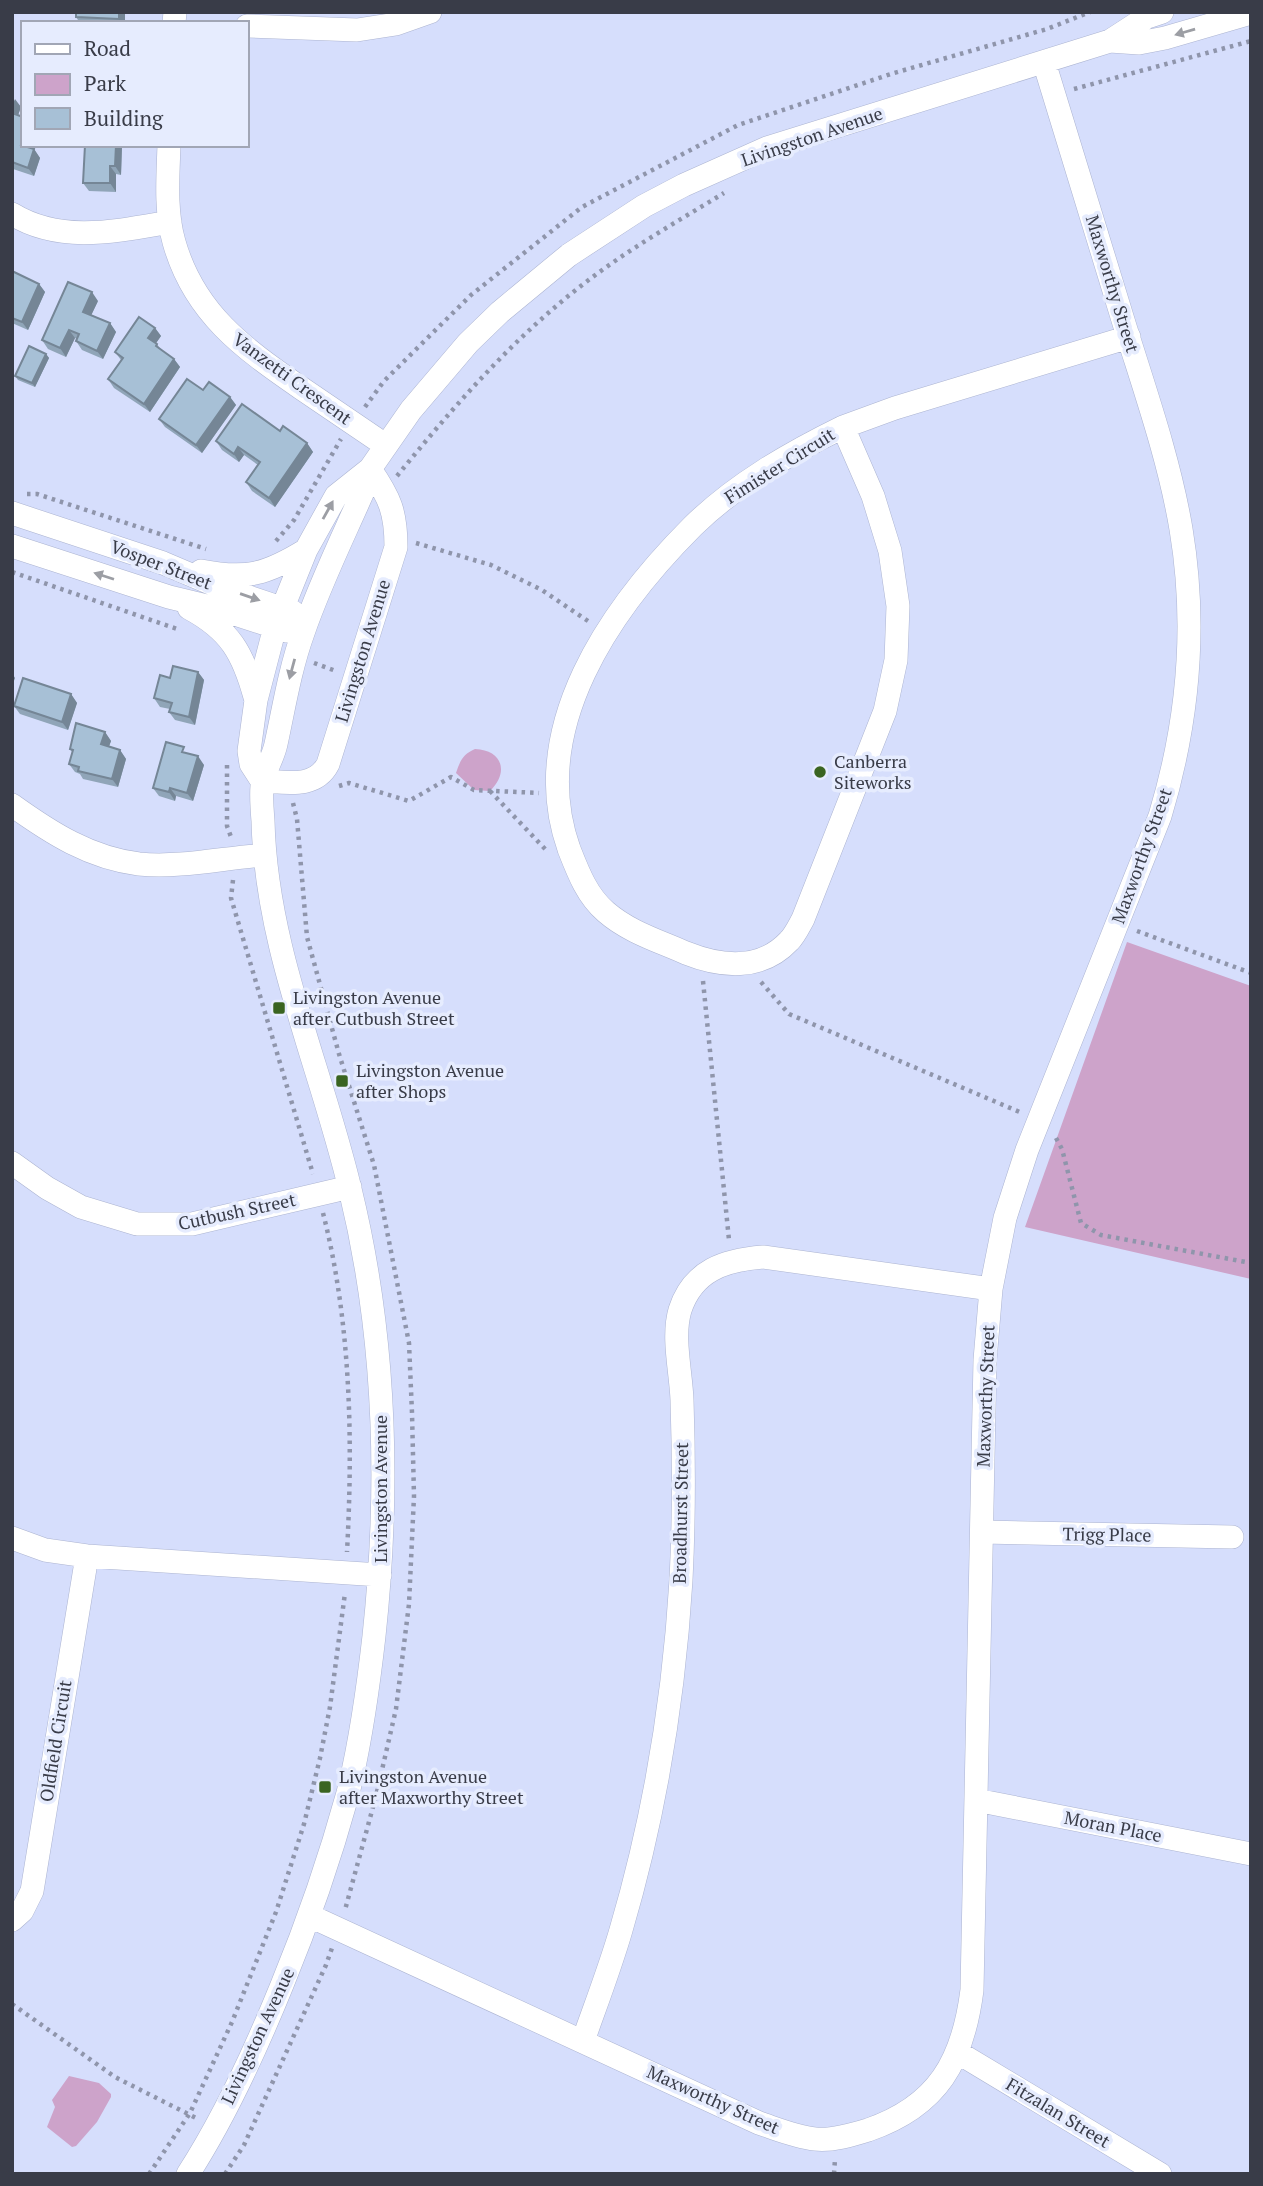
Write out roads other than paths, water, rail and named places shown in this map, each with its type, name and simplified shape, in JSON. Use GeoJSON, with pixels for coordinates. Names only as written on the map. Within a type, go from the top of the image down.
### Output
{"type":"FeatureCollection","features":[{"type":"Feature","properties":{"kind":"street"},"geometry":{"type":"LineString","coordinates":[[248,26],[357,30],[396,24],[430,12]]}},
{"type":"Feature","properties":{"kind":"street","name":"Livingston Avenue"},"geometry":{"type":"LineString","coordinates":[[197,2170],[259,2042],[310,1916],[348,1791],[366,1705],[380,1575],[384,1478],[375,1333],[350,1187],[283,954],[268,888],[261,781],[273,756],[291,674],[370,469],[436,381],[468,343],[500,312],[569,255],[644,206],[767,148],[1110,41],[1162,12]]}},
{"type":"Feature","properties":{"kind":"street","name":"Livingston Avenue"},"geometry":{"type":"LineString","coordinates":[[1110,41],[1139,43],[1165,38],[1251,13]]}},
{"type":"Feature","properties":{"kind":"street","name":"Maxworthy Street"},"geometry":{"type":"LineString","coordinates":[[310,1916],[759,2123],[818,2140],[861,2132],[912,2109],[949,2069],[957,2052],[968,2022],[972,1990],[985,1360],[991,1289],[1027,1119],[1117,924],[1160,816],[1184,712],[1190,639],[1181,526],[1163,451],[1044,62]]}},
{"type":"Feature","properties":{"kind":"street","name":"Vanzetti Crescent"},"geometry":{"type":"LineString","coordinates":[[169,147],[167,182],[173,241],[187,278],[197,295],[223,328],[254,355],[385,446]]}},
{"type":"Feature","properties":{"kind":"street"},"geometry":{"type":"LineString","coordinates":[[12,214],[39,227],[74,234],[108,232],[170,222]]}},
{"type":"Feature","properties":{"kind":"street","name":"Fimister Circuit"},"geometry":{"type":"LineString","coordinates":[[843,427],[873,496],[890,551],[898,606],[896,660],[885,711],[803,919],[791,940],[772,956],[751,962],[733,965],[701,959],[631,930],[606,912],[595,901],[579,876],[564,835],[557,794],[558,753],[566,715],[606,634],[647,576],[694,525],[750,480],[811,443],[843,427],[908,404],[1129,337]]}},
{"type":"Feature","properties":{"kind":"street","name":"Livingston Avenue"},"geometry":{"type":"LineString","coordinates":[[370,469],[386,493],[396,521],[396,547],[323,773],[316,779],[301,783],[294,795],[261,781],[251,764],[249,751],[256,700],[278,617],[306,550],[336,496],[370,469]]}},
{"type":"Feature","properties":{"kind":"street","name":"Vosper Street"},"geometry":{"type":"LineString","coordinates":[[12,513],[163,563],[222,588],[307,635]]}},
{"type":"Feature","properties":{"kind":"street","name":"Vosper Street"},"geometry":{"type":"LineString","coordinates":[[12,546],[169,597],[223,610],[278,617]]}},
{"type":"Feature","properties":{"kind":"street"},"geometry":{"type":"LineString","coordinates":[[163,563],[221,575],[249,574],[277,568],[306,550]]}},
{"type":"Feature","properties":{"kind":"street"},"geometry":{"type":"LineString","coordinates":[[169,597],[204,616],[232,640],[245,663],[256,700]]}},
{"type":"Feature","properties":{"kind":"street"},"geometry":{"type":"LineString","coordinates":[[12,805],[80,848],[140,864],[264,855]]}},
{"type":"Feature","properties":{"kind":"street","name":"Cutbush Street"},"geometry":{"type":"LineString","coordinates":[[12,1163],[47,1188],[82,1207],[137,1224],[192,1224],[350,1187]]}},
{"type":"Feature","properties":{"kind":"street","name":"Broadhurst Street"},"geometry":{"type":"LineString","coordinates":[[583,2041],[636,1875],[669,1702],[681,1582],[683,1522],[682,1399],[678,1338],[680,1311],[691,1287],[710,1269],[731,1260],[763,1257],[991,1289]]}},
{"type":"Feature","properties":{"kind":"street","name":"Trigg Place"},"geometry":{"type":"LineString","coordinates":[[982,1532],[1232,1537]]}},
{"type":"Feature","properties":{"kind":"street"},"geometry":{"type":"LineString","coordinates":[[12,1538],[45,1550],[87,1556],[380,1575]]}},
{"type":"Feature","properties":{"kind":"street","name":"Oldfield Circuit"},"geometry":{"type":"LineString","coordinates":[[12,1920],[22,1911],[32,1891],[87,1556]]}},
{"type":"Feature","properties":{"kind":"street","name":"Moran Place"},"geometry":{"type":"LineString","coordinates":[[976,1800],[1251,1854]]}},
{"type":"Feature","properties":{"kind":"street","name":"Fitzalan Street"},"geometry":{"type":"LineString","coordinates":[[957,2052],[1160,2174]]}},
{"type":"Feature","properties":{"kind":"place","name":"Canberra Siteworks"},"geometry":{"type":"Point","coordinates":[820,772]}},
{"type":"Feature","properties":{"kind":"place","name":"Livingston Avenue after Cutbush Street"},"geometry":{"type":"Point","coordinates":[279,1008]}},
{"type":"Feature","properties":{"kind":"place","name":"Livingston Avenue after Shops"},"geometry":{"type":"Point","coordinates":[342,1081]}},
{"type":"Feature","properties":{"kind":"place","name":"Livingston Avenue after Maxworthy Street"},"geometry":{"type":"Point","coordinates":[325,1787]}}]}
